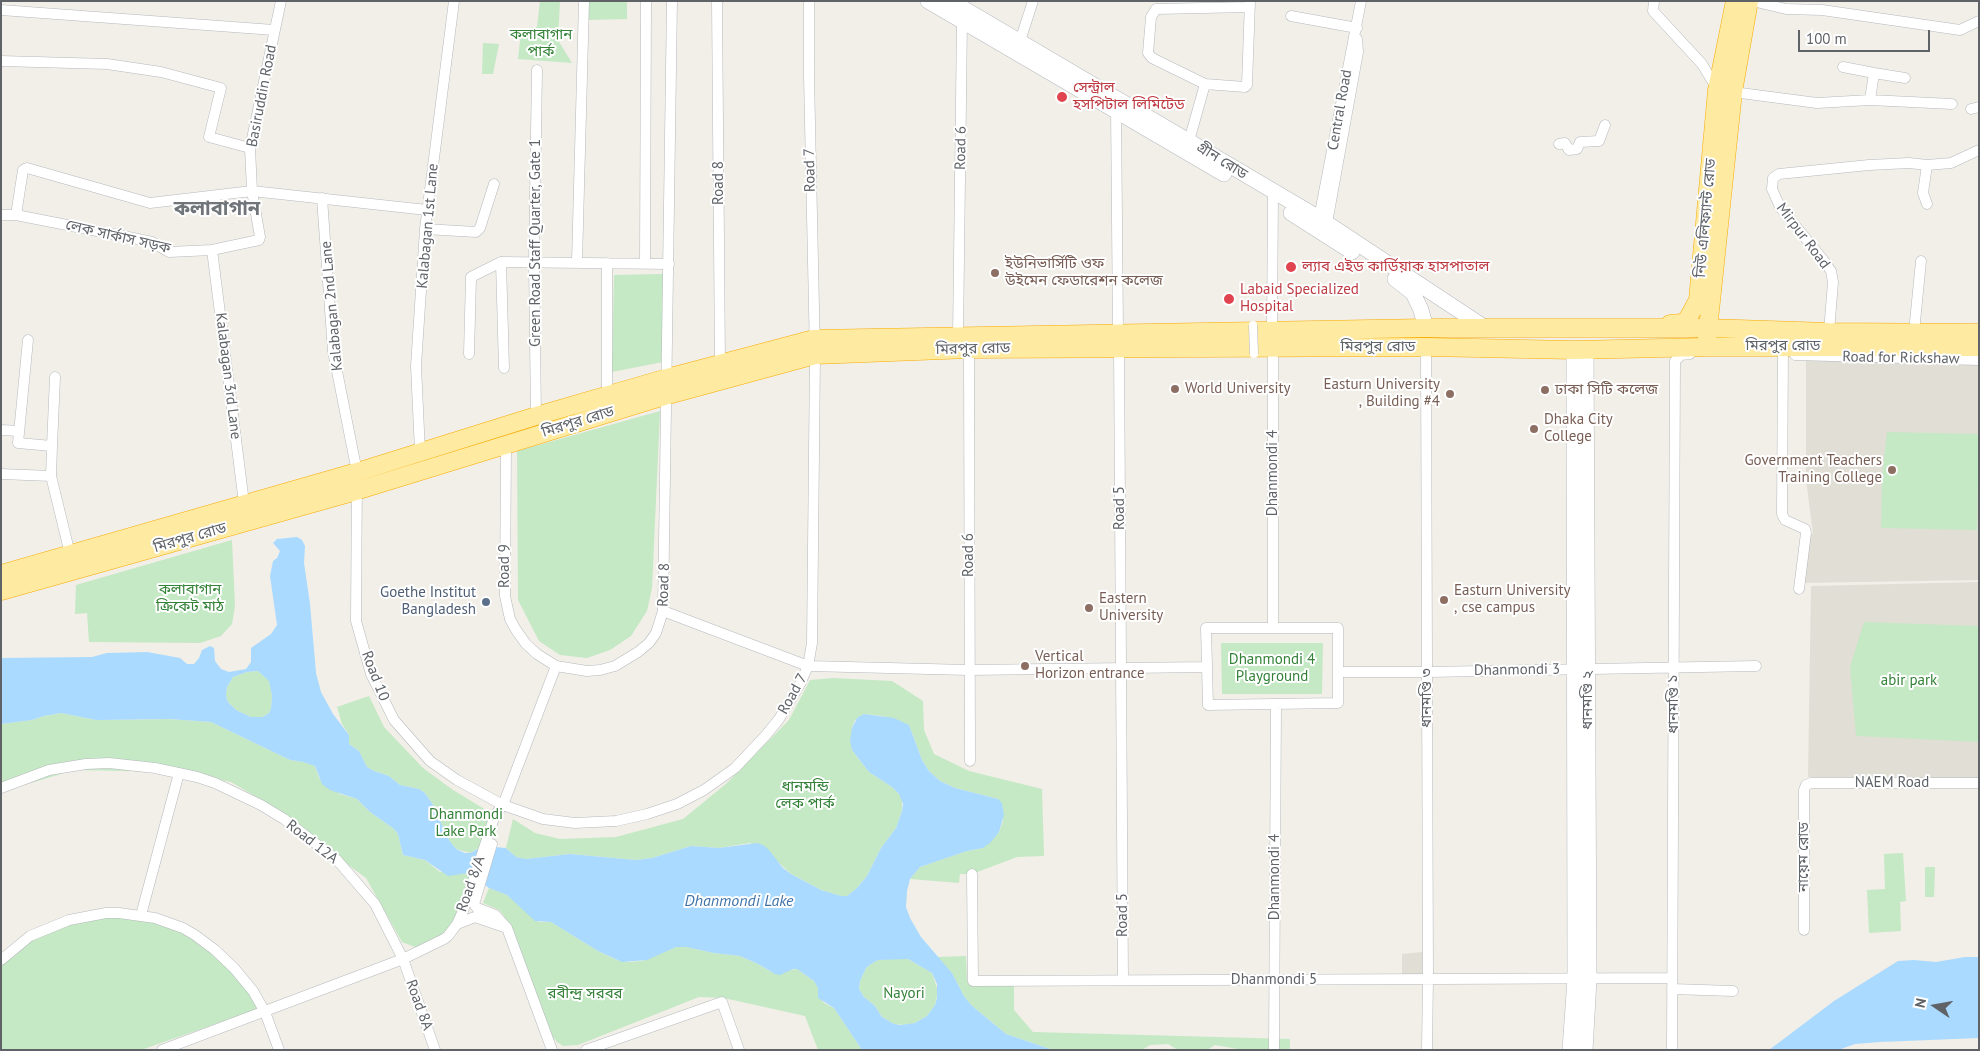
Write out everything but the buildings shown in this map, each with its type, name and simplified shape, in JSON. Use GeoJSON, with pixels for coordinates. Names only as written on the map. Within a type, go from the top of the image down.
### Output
{"type":"FeatureCollection","features":[{"type":"Feature","properties":{"kind":"highway","name":"নিউ এলিফ্যান্ট রোড"},"geometry":{"type":"LineString","coordinates":[[1575,329],[1591,324],[1682,324],[1691,315],[1698,300],[1725,91],[1734,1]]}},
{"type":"Feature","properties":{"kind":"highway","name":"নিউ এলিফ্যান্ট রোড"},"geometry":{"type":"LineString","coordinates":[[1707,346],[1715,258],[1725,91],[1751,1]]}},
{"type":"Feature","properties":{"kind":"highway"},"geometry":{"type":"LineString","coordinates":[[1715,258],[1718,305],[1729,322],[1748,329]]}},
{"type":"Feature","properties":{"kind":"highway","name":"মিরপুর রোড"},"geometry":{"type":"LineString","coordinates":[[1272,340],[1426,328],[1487,330],[1708,328],[1829,332],[1915,324],[1979,333]]}},
{"type":"Feature","properties":{"kind":"highway"},"geometry":{"type":"LineString","coordinates":[[1426,328],[1426,347]]}},
{"type":"Feature","properties":{"kind":"highway","name":"মিরপুর রোড"},"geometry":{"type":"LineString","coordinates":[[1,591],[356,491],[506,444],[668,386],[720,364],[814,347],[964,342],[1272,340],[1426,347],[1580,350],[1707,346],[1782,351],[1979,347]]}},
{"type":"Feature","properties":{"kind":"highway","name":"মিরপুর রোড"},"geometry":{"type":"LineString","coordinates":[[1,574],[357,472],[536,416],[607,396],[668,386],[814,347]]}},
{"type":"Feature","properties":{"kind":"main road","name":"গ্রীন রোড"},"geometry":{"type":"LineString","coordinates":[[928,1],[1116,105],[1273,198],[1323,221],[1487,330]]}},
{"type":"Feature","properties":{"kind":"main road","name":"গ্রীন রোড"},"geometry":{"type":"LineString","coordinates":[[951,1],[1020,41],[1116,105],[1189,141],[1403,284],[1418,302],[1426,328]]}},
{"type":"Feature","properties":{"kind":"main road","name":"ধানমণ্ডি ২"},"geometry":{"type":"LineString","coordinates":[[1580,350],[1582,979],[1585,1050]]}},
{"type":"Feature","properties":{"kind":"main road","name":"ধানমণ্ডি ২"},"geometry":{"type":"LineString","coordinates":[[1570,1050],[1582,979]]}},
{"type":"Feature","properties":{"kind":"street","name":"Basiruddin Road"},"geometry":{"type":"LineString","coordinates":[[252,191],[250,148],[281,1]]}},
{"type":"Feature","properties":{"kind":"street","name":"Kalabagan 1st Lane"},"geometry":{"type":"LineString","coordinates":[[420,452],[416,366],[425,229],[454,1]]}},
{"type":"Feature","properties":{"kind":"street"},"geometry":{"type":"LineString","coordinates":[[577,262],[584,1]]}},
{"type":"Feature","properties":{"kind":"street"},"geometry":{"type":"LineString","coordinates":[[645,264],[646,1]]}},
{"type":"Feature","properties":{"kind":"street","name":"Road 8"},"geometry":{"type":"LineString","coordinates":[[556,666],[587,671],[615,666],[649,643],[656,633],[664,611],[672,1]]}},
{"type":"Feature","properties":{"kind":"street","name":"Road 8"},"geometry":{"type":"LineString","coordinates":[[717,1],[720,364]]}},
{"type":"Feature","properties":{"kind":"street","name":"Road 7"},"geometry":{"type":"LineString","coordinates":[[499,812],[576,823],[616,821],[647,814],[677,804],[704,790],[735,768],[779,719],[791,701],[808,666],[813,620],[814,347],[809,1]]}},
{"type":"Feature","properties":{"kind":"street"},"geometry":{"type":"LineString","coordinates":[[1020,41],[1033,1]]}},
{"type":"Feature","properties":{"kind":"street","name":"Central Road"},"geometry":{"type":"LineString","coordinates":[[1323,221],[1350,52],[1357,28],[1361,1]]}},
{"type":"Feature","properties":{"kind":"street"},"geometry":{"type":"LineString","coordinates":[[1654,1],[1653,11],[1725,91],[1817,103],[1870,100],[1952,104]]}},
{"type":"Feature","properties":{"kind":"street"},"geometry":{"type":"LineString","coordinates":[[1751,1],[1786,9],[1822,10],[1960,30],[1979,21]]}},
{"type":"Feature","properties":{"kind":"street"},"geometry":{"type":"LineString","coordinates":[[1250,4],[1247,85],[1243,88],[1205,84],[1150,56],[1148,53],[1152,13],[1156,9],[1250,4]]}},
{"type":"Feature","properties":{"kind":"street"},"geometry":{"type":"LineString","coordinates":[[1,10],[274,30]]}},
{"type":"Feature","properties":{"kind":"street"},"geometry":{"type":"LineString","coordinates":[[1291,16],[1357,28]]}},
{"type":"Feature","properties":{"kind":"street","name":"Road 6"},"geometry":{"type":"LineString","coordinates":[[962,21],[970,761]]}},
{"type":"Feature","properties":{"kind":"street"},"geometry":{"type":"LineString","coordinates":[[1,61],[107,64],[161,72],[221,88],[209,136],[250,148]]}},
{"type":"Feature","properties":{"kind":"street"},"geometry":{"type":"LineString","coordinates":[[1843,67],[1905,78]]}},
{"type":"Feature","properties":{"kind":"street","name":"Green Road Staff Quarter, Gate 1"},"geometry":{"type":"LineString","coordinates":[[536,416],[534,262],[537,70]]}},
{"type":"Feature","properties":{"kind":"street"},"geometry":{"type":"LineString","coordinates":[[1870,100],[1874,73]]}},
{"type":"Feature","properties":{"kind":"street"},"geometry":{"type":"LineString","coordinates":[[1189,141],[1205,84]]}},
{"type":"Feature","properties":{"kind":"street","name":"Road 5"},"geometry":{"type":"LineString","coordinates":[[1116,105],[1123,980]]}},
{"type":"Feature","properties":{"kind":"street"},"geometry":{"type":"LineString","coordinates":[[1559,144],[1566,143],[1569,150],[1577,149],[1580,142],[1599,140],[1605,125]]}},
{"type":"Feature","properties":{"kind":"street"},"geometry":{"type":"LineString","coordinates":[[1927,204],[1923,194],[1927,165],[1951,163],[1979,150]]}},
{"type":"Feature","properties":{"kind":"street","name":"Mirpur Road"},"geometry":{"type":"LineString","coordinates":[[1829,332],[1833,282],[1831,271],[1780,207],[1772,189],[1773,178],[1779,174],[1909,163],[1927,165]]}},
{"type":"Feature","properties":{"kind":"street"},"geometry":{"type":"LineString","coordinates":[[16,215],[25,168],[150,203],[252,191],[427,210]]}},
{"type":"Feature","properties":{"kind":"street"},"geometry":{"type":"LineString","coordinates":[[425,229],[476,232],[480,228],[494,184]]}},
{"type":"Feature","properties":{"kind":"street","name":"লেক সার্কাস সড়ক"},"geometry":{"type":"LineString","coordinates":[[1,215],[16,215],[152,242],[159,248],[169,252],[212,250],[260,239],[252,191]]}},
{"type":"Feature","properties":{"kind":"street","name":"Kalabagan 2nd Lane"},"geometry":{"type":"LineString","coordinates":[[322,198],[333,351],[357,472],[356,491]]}},
{"type":"Feature","properties":{"kind":"street","name":"Dhanmondi 4"},"geometry":{"type":"LineString","coordinates":[[1273,198],[1273,628]]}},
{"type":"Feature","properties":{"kind":"street","name":"Kalabagan 3rd Lane"},"geometry":{"type":"LineString","coordinates":[[212,250],[244,503]]}},
{"type":"Feature","properties":{"kind":"street"},"geometry":{"type":"LineString","coordinates":[[1915,324],[1921,261]]}},
{"type":"Feature","properties":{"kind":"street"},"geometry":{"type":"LineString","coordinates":[[470,354],[471,277],[501,262],[669,264]]}},
{"type":"Feature","properties":{"kind":"street"},"geometry":{"type":"LineString","coordinates":[[501,262],[504,368]]}},
{"type":"Feature","properties":{"kind":"street"},"geometry":{"type":"LineString","coordinates":[[607,262],[607,396]]}},
{"type":"Feature","properties":{"kind":"street"},"geometry":{"type":"LineString","coordinates":[[28,340],[18,443],[52,446]]}},
{"type":"Feature","properties":{"kind":"street","name":"ধানমণ্ডি ৩"},"geometry":{"type":"LineString","coordinates":[[1426,347],[1428,672],[1427,1050]]}},
{"type":"Feature","properties":{"kind":"street"},"geometry":{"type":"LineString","coordinates":[[1782,351],[1782,514],[1785,520],[1805,529],[1806,533],[1799,589]]}},
{"type":"Feature","properties":{"kind":"street","name":"Road for Rickshaw"},"geometry":{"type":"LineString","coordinates":[[1675,361],[1681,355],[1688,354],[1782,351],[1979,360]]}},
{"type":"Feature","properties":{"kind":"street","name":"ধানমণ্ডি ১"},"geometry":{"type":"LineString","coordinates":[[1672,1047],[1675,361]]}},
{"type":"Feature","properties":{"kind":"street"},"geometry":{"type":"LineString","coordinates":[[56,377],[51,476],[70,554]]}},
{"type":"Feature","properties":{"kind":"street"},"geometry":{"type":"LineString","coordinates":[[1,430],[19,431]]}},
{"type":"Feature","properties":{"kind":"street","name":"Road 9"},"geometry":{"type":"LineString","coordinates":[[506,444],[505,596],[507,608],[516,630],[526,644],[537,654],[556,666]]}},
{"type":"Feature","properties":{"kind":"street"},"geometry":{"type":"LineString","coordinates":[[1,474],[51,476]]}},
{"type":"Feature","properties":{"kind":"street","name":"Road 10"},"geometry":{"type":"LineString","coordinates":[[356,491],[356,621],[371,674],[380,695],[394,720],[430,760],[499,812]]}},
{"type":"Feature","properties":{"kind":"street"},"geometry":{"type":"LineString","coordinates":[[664,611],[808,666],[969,670],[1208,667]]}},
{"type":"Feature","properties":{"kind":"street"},"geometry":{"type":"LineString","coordinates":[[1206,628],[1273,628],[1338,628],[1338,702],[1208,705],[1206,628]]}},
{"type":"Feature","properties":{"kind":"street"},"geometry":{"type":"LineString","coordinates":[[499,812],[556,666]]}},
{"type":"Feature","properties":{"kind":"street","name":"Dhanmondi 3"},"geometry":{"type":"LineString","coordinates":[[1338,672],[1756,666]]}},
{"type":"Feature","properties":{"kind":"street","name":"Dhanmondi 4"},"geometry":{"type":"LineString","coordinates":[[1274,1050],[1276,704]]}},
{"type":"Feature","properties":{"kind":"street","name":"Road 12A"},"geometry":{"type":"LineString","coordinates":[[1,788],[48,770],[86,764],[132,765],[179,773],[215,783],[261,805],[284,819],[337,860],[375,904],[403,960]]}},
{"type":"Feature","properties":{"kind":"street"},"geometry":{"type":"LineString","coordinates":[[141,915],[179,773]]}},
{"type":"Feature","properties":{"kind":"street","name":"NAEM Road"},"geometry":{"type":"LineString","coordinates":[[1806,785],[1811,783],[1979,783]]}},
{"type":"Feature","properties":{"kind":"street","name":"নায়েম রোড"},"geometry":{"type":"LineString","coordinates":[[1804,930],[1804,790],[1806,785]]}},
{"type":"Feature","properties":{"kind":"street","name":"Road 8/A"},"geometry":{"type":"LineString","coordinates":[[162,1050],[403,960],[444,939],[470,904],[499,812]]}},
{"type":"Feature","properties":{"kind":"street","name":"Dhanmondi 5"},"geometry":{"type":"LineString","coordinates":[[972,874],[973,981],[1582,979]]}},
{"type":"Feature","properties":{"kind":"street","name":"Road 8/A"},"geometry":{"type":"LineString","coordinates":[[470,904],[495,915],[506,928],[552,1050]]}},
{"type":"Feature","properties":{"kind":"street"},"geometry":{"type":"LineString","coordinates":[[1,960],[30,936],[69,920],[106,913],[141,915],[183,928],[215,950],[234,968],[253,991],[265,1012],[279,1050]]}},
{"type":"Feature","properties":{"kind":"street","name":"Road 8/A"},"geometry":{"type":"LineString","coordinates":[[457,924],[475,917],[506,928]]}},
{"type":"Feature","properties":{"kind":"street","name":"Road 8A"},"geometry":{"type":"LineString","coordinates":[[403,960],[435,1050]]}},
{"type":"Feature","properties":{"kind":"street"},"geometry":{"type":"LineString","coordinates":[[1582,979],[1672,978]]}},
{"type":"Feature","properties":{"kind":"street"},"geometry":{"type":"LineString","coordinates":[[1672,990],[1732,991]]}},
{"type":"Feature","properties":{"kind":"street"},"geometry":{"type":"LineString","coordinates":[[587,1050],[722,1002],[739,1050]]}},
{"type":"Feature","properties":{"kind":"shaded area","name":"Government Teachers Training College"},"geometry":{"type":"Polygon","coordinates":[[[1806,359],[1979,364],[1979,580],[1801,583],[1808,538],[1813,533],[1806,480],[1806,359]]]}},
{"type":"Feature","properties":{"kind":"shaded area"},"geometry":{"type":"Polygon","coordinates":[[[1979,582],[1979,779],[1808,777],[1811,586],[1979,582]]]}},
{"type":"Feature","properties":{"kind":"shaded area"},"geometry":{"type":"Polygon","coordinates":[[[1423,952],[1422,976],[1402,976],[1402,954],[1423,952]]]}},
{"type":"Feature","properties":{"kind":"green space","name":"কলাবাগান পার্ক"},"geometry":{"type":"Polygon","coordinates":[[[540,1],[560,1],[558,40],[572,63],[518,59],[521,32],[527,31],[528,28],[537,27],[540,1]]]}},
{"type":"Feature","properties":{"kind":"green space"},"geometry":{"type":"Polygon","coordinates":[[[587,1],[627,1],[627,19],[586,20],[587,1]]]}},
{"type":"Feature","properties":{"kind":"green space"},"geometry":{"type":"Polygon","coordinates":[[[483,43],[499,44],[493,74],[482,74],[483,43]]]}},
{"type":"Feature","properties":{"kind":"green space"},"geometry":{"type":"Polygon","coordinates":[[[664,274],[663,362],[612,372],[614,275],[664,274]]]}},
{"type":"Feature","properties":{"kind":"green space"},"geometry":{"type":"Polygon","coordinates":[[[660,411],[652,588],[647,611],[631,636],[610,650],[587,658],[560,655],[539,641],[518,600],[517,451],[660,411]]]}},
{"type":"Feature","properties":{"kind":"green space"},"geometry":{"type":"Polygon","coordinates":[[[1887,432],[1979,434],[1977,530],[1881,528],[1882,477],[1887,432]]]}},
{"type":"Feature","properties":{"kind":"green space","name":"কলাবাগান ক্রিকেট মাঠ"},"geometry":{"type":"Polygon","coordinates":[[[232,540],[235,606],[232,624],[221,636],[200,643],[89,642],[87,613],[75,614],[76,585],[232,540]]]}},
{"type":"Feature","properties":{"kind":"green space","name":"abir park"},"geometry":{"type":"Polygon","coordinates":[[[1864,622],[1979,626],[1979,742],[1856,736],[1850,667],[1864,622]]]}},
{"type":"Feature","properties":{"kind":"green space","name":"Dhanmondi 4 Playground"},"geometry":{"type":"Polygon","coordinates":[[[1221,643],[1323,643],[1322,694],[1222,694],[1221,643]]]}},
{"type":"Feature","properties":{"kind":"green space"},"geometry":{"type":"Polygon","coordinates":[[[258,671],[269,680],[272,696],[271,709],[268,714],[262,717],[251,717],[236,710],[228,702],[226,696],[227,687],[233,677],[247,672],[258,671]]]}},
{"type":"Feature","properties":{"kind":"green space","name":"ধানমন্ডি লেক পার্ক"},"geometry":{"type":"Polygon","coordinates":[[[833,678],[892,681],[923,701],[924,730],[934,754],[969,771],[1042,789],[1044,856],[1017,857],[972,874],[960,874],[959,883],[910,879],[920,867],[967,851],[983,848],[999,832],[1003,821],[1003,809],[998,799],[955,788],[940,781],[929,771],[922,760],[909,725],[882,716],[864,714],[855,720],[852,728],[852,750],[869,772],[892,787],[899,794],[902,798],[902,811],[896,828],[881,848],[867,876],[847,896],[840,896],[821,890],[791,874],[778,862],[750,843],[719,848],[691,846],[652,858],[636,860],[570,854],[526,859],[516,857],[506,848],[513,819],[535,833],[560,839],[616,837],[683,819],[727,783],[789,720],[810,680],[833,678]]]}},
{"type":"Feature","properties":{"kind":"green space","name":"Dhanmondi Lake Park"},"geometry":{"type":"Polygon","coordinates":[[[369,696],[384,727],[423,768],[453,790],[491,813],[479,848],[470,853],[456,849],[449,840],[432,803],[425,793],[419,789],[400,785],[389,776],[367,767],[359,751],[349,744],[349,735],[342,724],[337,707],[369,696]]]}},
{"type":"Feature","properties":{"kind":"green space"},"geometry":{"type":"Polygon","coordinates":[[[61,713],[96,720],[169,719],[211,722],[290,760],[309,763],[315,766],[319,778],[340,794],[357,799],[370,812],[394,829],[398,834],[403,855],[425,860],[440,872],[468,873],[473,876],[458,917],[437,940],[420,949],[402,942],[366,878],[253,795],[231,782],[179,772],[74,770],[1,792],[1,724],[32,720],[61,713]]]}},
{"type":"Feature","properties":{"kind":"green space"},"geometry":{"type":"Polygon","coordinates":[[[1903,853],[1906,901],[1900,902],[1901,931],[1869,933],[1867,890],[1885,889],[1884,854],[1903,853]]]}},
{"type":"Feature","properties":{"kind":"green space"},"geometry":{"type":"Polygon","coordinates":[[[1925,867],[1935,867],[1934,897],[1925,897],[1925,867]]]}},
{"type":"Feature","properties":{"kind":"green space","name":"রবীন্দ্র সরবর"},"geometry":{"type":"Polygon","coordinates":[[[489,888],[507,895],[539,922],[551,922],[598,951],[617,960],[628,962],[642,961],[676,947],[686,947],[740,956],[771,972],[797,969],[814,981],[818,988],[818,995],[824,1003],[834,1008],[862,1050],[818,1050],[805,1016],[724,998],[699,997],[578,1045],[563,1046],[552,1036],[504,916],[499,910],[483,903],[489,888]]]}},
{"type":"Feature","properties":{"kind":"green space"},"geometry":{"type":"Polygon","coordinates":[[[108,915],[148,920],[195,938],[220,957],[261,1008],[141,1050],[1,1050],[1,964],[32,938],[69,925],[108,915]]]}},
{"type":"Feature","properties":{"kind":"green space"},"geometry":{"type":"Polygon","coordinates":[[[966,956],[967,981],[1014,981],[1014,1010],[1033,1032],[1290,1039],[1290,1050],[1243,1050],[1215,1045],[1207,1050],[1178,1050],[1168,1044],[1150,1045],[1142,1050],[1053,1050],[1006,1034],[971,1005],[952,973],[937,957],[966,956]]]}},
{"type":"Feature","properties":{"kind":"green space","name":"Nayori"},"geometry":{"type":"Polygon","coordinates":[[[908,959],[932,973],[938,991],[935,1005],[927,1016],[908,1025],[894,1024],[882,1017],[875,1006],[864,997],[859,989],[860,981],[866,968],[871,964],[878,960],[908,959]]]}},
{"type":"Feature","properties":{"kind":"water","name":"Dhanmondi Lake"},"geometry":{"type":"Polygon","coordinates":[[[297,537],[302,540],[305,546],[304,563],[310,604],[316,673],[321,692],[333,714],[349,735],[349,744],[359,751],[367,767],[389,776],[400,785],[419,789],[425,793],[432,803],[449,840],[456,849],[465,853],[470,853],[484,846],[506,848],[516,857],[526,859],[570,854],[636,860],[652,858],[691,846],[719,848],[757,843],[769,850],[783,868],[791,874],[821,890],[847,896],[867,876],[881,848],[896,828],[903,804],[899,794],[892,787],[869,772],[852,750],[850,741],[852,728],[857,718],[864,714],[894,718],[909,725],[922,760],[929,771],[940,781],[955,788],[998,799],[1002,803],[1004,815],[999,832],[983,848],[967,851],[920,867],[910,879],[907,891],[906,907],[910,918],[921,937],[952,973],[971,1005],[1006,1034],[1053,1050],[862,1050],[834,1008],[818,998],[818,988],[814,981],[797,969],[780,975],[740,956],[686,947],[676,947],[647,960],[622,962],[598,951],[551,922],[535,921],[507,895],[489,888],[468,873],[448,876],[425,860],[403,855],[398,834],[394,829],[370,812],[357,799],[330,790],[322,784],[315,766],[290,760],[211,722],[169,719],[96,720],[61,713],[32,720],[1,724],[1,658],[92,657],[107,653],[147,652],[180,658],[187,664],[194,664],[202,650],[210,646],[214,648],[215,661],[221,669],[229,672],[246,669],[251,662],[251,648],[271,634],[277,625],[270,576],[273,561],[277,558],[280,551],[273,543],[277,539],[297,537]],[[258,671],[247,672],[233,677],[227,687],[226,696],[228,702],[236,710],[251,717],[262,717],[268,714],[271,709],[272,696],[269,681],[258,671]],[[908,959],[878,960],[866,968],[860,981],[859,989],[864,997],[875,1006],[882,1017],[894,1024],[915,1023],[927,1016],[935,1005],[937,998],[937,984],[932,973],[908,959]]]}},
{"type":"Feature","properties":{"kind":"water"},"geometry":{"type":"Polygon","coordinates":[[[1965,957],[1979,957],[1979,1038],[1855,1044],[1838,1050],[1769,1050],[1834,1001],[1898,961],[1936,962],[1965,957]]]}},
{"type":"Feature","properties":{"kind":"place","name":"সেন্ট্রাল হসপিটাল লিমিটেড"},"geometry":{"type":"Point","coordinates":[1062,97]}},
{"type":"Feature","properties":{"kind":"place","name":"ল্যাব এইড কার্ডিয়াক হাসপাতাল"},"geometry":{"type":"Point","coordinates":[1291,267]}},
{"type":"Feature","properties":{"kind":"place","name":"ইউনিভার্সিটি ওফ উইমেন ফেডারেশন কলেজ"},"geometry":{"type":"Point","coordinates":[995,273]}},
{"type":"Feature","properties":{"kind":"place","name":"Labaid Specialized Hospital"},"geometry":{"type":"Point","coordinates":[1229,299]}},
{"type":"Feature","properties":{"kind":"place","name":"World University"},"geometry":{"type":"Point","coordinates":[1175,389]}},
{"type":"Feature","properties":{"kind":"place","name":"ঢাকা সিটি কলেজ"},"geometry":{"type":"Point","coordinates":[1545,390]}},
{"type":"Feature","properties":{"kind":"place","name":"Easturn University , Building #4"},"geometry":{"type":"Point","coordinates":[1450,394]}},
{"type":"Feature","properties":{"kind":"place","name":"Dhaka City College"},"geometry":{"type":"Point","coordinates":[1534,429]}},
{"type":"Feature","properties":{"kind":"place","name":"Government Teachers Training College"},"geometry":{"type":"Point","coordinates":[1892,470]}},
{"type":"Feature","properties":{"kind":"place","name":"Easturn University , cse campus"},"geometry":{"type":"Point","coordinates":[1444,600]}},
{"type":"Feature","properties":{"kind":"place","name":"Goethe Institut Bangladesh"},"geometry":{"type":"Point","coordinates":[486,602]}},
{"type":"Feature","properties":{"kind":"place","name":"Eastern University"},"geometry":{"type":"Point","coordinates":[1089,608]}},
{"type":"Feature","properties":{"kind":"place","name":"Vertical Horizon entrance"},"geometry":{"type":"Point","coordinates":[1025,666]}},
{"type":"Feature","properties":{"kind":"district","name":"কলাবাগান"},"geometry":{"type":"Point","coordinates":[217,209]}}]}
